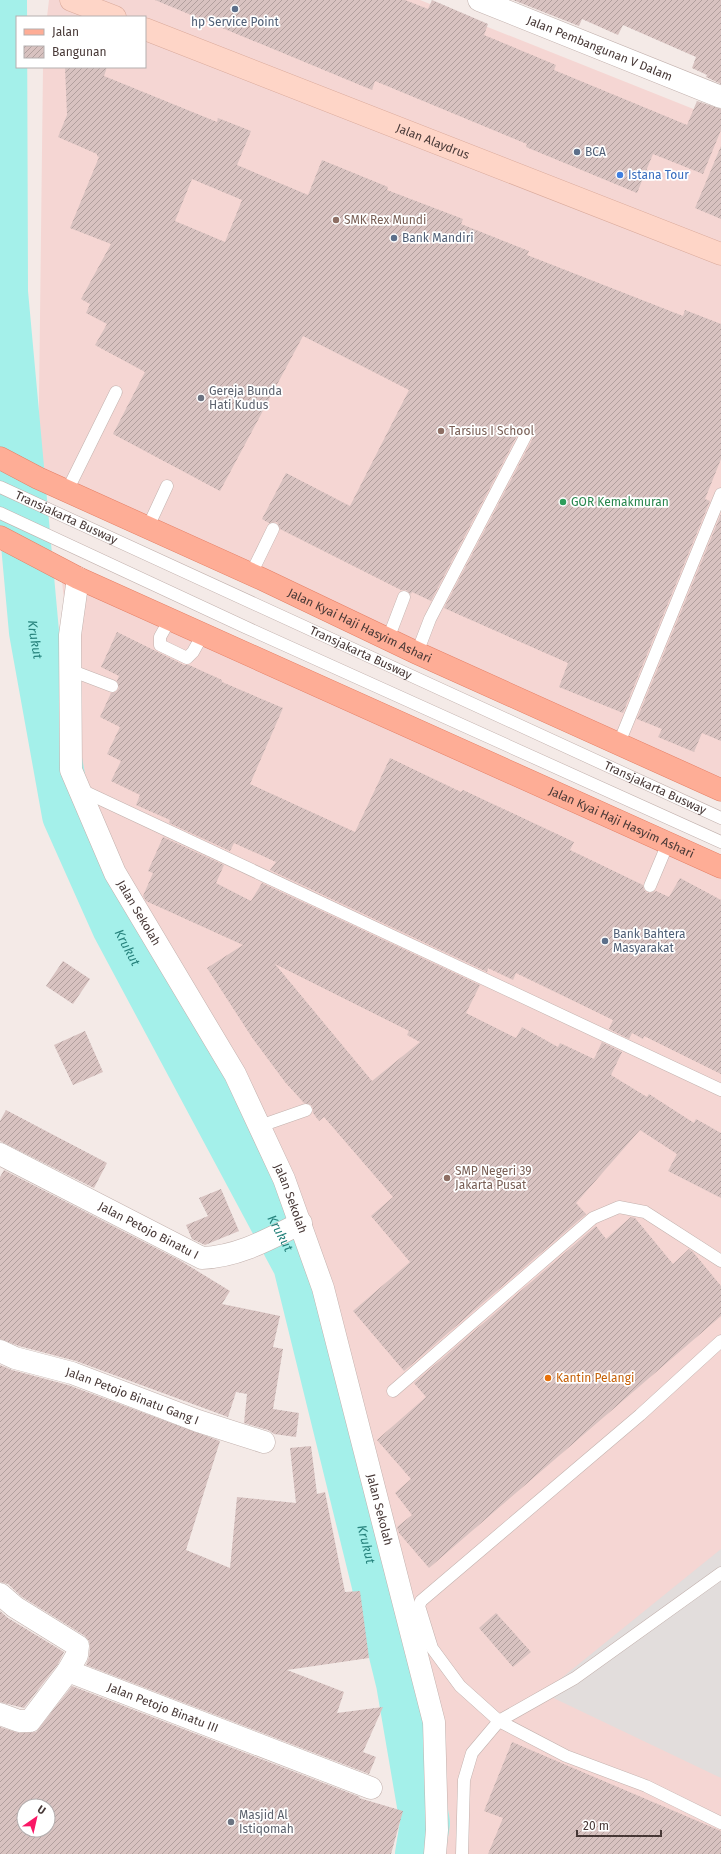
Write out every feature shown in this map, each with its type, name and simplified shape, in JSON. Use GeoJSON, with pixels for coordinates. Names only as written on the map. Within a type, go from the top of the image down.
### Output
{"type":"FeatureCollection","features":[{"type":"Feature","properties":{"kind":"main road","name":"Jalan Kyai Haji Hasyim Ashari"},"geometry":{"type":"LineString","coordinates":[[2,459],[38,478],[251,574],[417,653],[721,790]]}},
{"type":"Feature","properties":{"kind":"main road","name":"Jalan Kyai Haji Hasyim Ashari"},"geometry":{"type":"LineString","coordinates":[[2,538],[45,562],[78,578],[721,867]]}},
{"type":"Feature","properties":{"kind":"street"},"geometry":{"type":"LineString","coordinates":[[72,0],[112,16]]}},
{"type":"Feature","properties":{"kind":"street","name":"Jalan Pembangunan V Dalam"},"geometry":{"type":"LineString","coordinates":[[479,0],[721,96]]}},
{"type":"Feature","properties":{"kind":"street","name":"Jalan Alaydrus"},"geometry":{"type":"LineString","coordinates":[[146,29],[721,254]]}},
{"type":"Feature","properties":{"kind":"street","name":"Jalan Sekolah"},"geometry":{"type":"LineString","coordinates":[[78,578],[70,635],[71,770],[77,788],[115,873],[235,1074],[284,1179],[294,1227],[324,1288],[434,1722],[437,1830],[435,1854]]}},
{"type":"Feature","properties":{"kind":"street","name":"Jalan Petojo Binatu I"},"geometry":{"type":"LineString","coordinates":[[0,1154],[202,1258],[219,1257],[236,1253],[294,1227]]}},
{"type":"Feature","properties":{"kind":"street","name":"Jalan Petojo Binatu Gang I"},"geometry":{"type":"LineString","coordinates":[[0,1351],[15,1358],[72,1373],[198,1421],[264,1442]]}},
{"type":"Feature","properties":{"kind":"street"},"geometry":{"type":"LineString","coordinates":[[0,1594],[15,1607],[78,1646],[77,1655],[68,1671],[30,1721],[19,1721],[0,1714]]}},
{"type":"Feature","properties":{"kind":"street","name":"Jalan Petojo Binatu III"},"geometry":{"type":"LineString","coordinates":[[68,1671],[371,1788]]}},
{"type":"Feature","properties":{"kind":"lane"},"geometry":{"type":"LineString","coordinates":[[67,490],[116,392]]}},
{"type":"Feature","properties":{"kind":"lane"},"geometry":{"type":"LineString","coordinates":[[417,653],[430,619],[527,433]]}},
{"type":"Feature","properties":{"kind":"lane"},"geometry":{"type":"LineString","coordinates":[[148,527],[167,486]]}},
{"type":"Feature","properties":{"kind":"lane","name":"Transjakarta Busway"},"geometry":{"type":"LineString","coordinates":[[1,488],[721,818]]}},
{"type":"Feature","properties":{"kind":"lane"},"geometry":{"type":"LineString","coordinates":[[619,743],[721,494]]}},
{"type":"Feature","properties":{"kind":"lane","name":"Transjakarta Busway"},"geometry":{"type":"LineString","coordinates":[[1,514],[46,533],[245,627],[721,842]]}},
{"type":"Feature","properties":{"kind":"lane"},"geometry":{"type":"LineString","coordinates":[[251,574],[273,529]]}},
{"type":"Feature","properties":{"kind":"lane"},"geometry":{"type":"LineString","coordinates":[[388,639],[404,597]]}},
{"type":"Feature","properties":{"kind":"lane"},"geometry":{"type":"LineString","coordinates":[[170,619],[160,637],[160,646],[187,658],[193,652],[203,634]]}},
{"type":"Feature","properties":{"kind":"lane"},"geometry":{"type":"LineString","coordinates":[[70,670],[112,686]]}},
{"type":"Feature","properties":{"kind":"lane"},"geometry":{"type":"LineString","coordinates":[[77,788],[721,1090]]}},
{"type":"Feature","properties":{"kind":"lane"},"geometry":{"type":"LineString","coordinates":[[650,886],[668,843]]}},
{"type":"Feature","properties":{"kind":"lane"},"geometry":{"type":"LineString","coordinates":[[260,1126],[306,1110]]}},
{"type":"Feature","properties":{"kind":"lane"},"geometry":{"type":"LineString","coordinates":[[393,1391],[594,1218],[619,1207],[645,1212],[721,1261]]}},
{"type":"Feature","properties":{"kind":"lane"},"geometry":{"type":"LineString","coordinates":[[719,1348],[421,1601],[419,1606],[432,1648],[460,1686],[499,1721],[566,1756],[646,1786],[721,1823]]}},
{"type":"Feature","properties":{"kind":"lane"},"geometry":{"type":"LineString","coordinates":[[462,1854],[464,1780],[472,1753],[499,1721],[575,1678],[721,1573]]}},
{"type":"Feature","properties":{"kind":"shaded area"},"geometry":{"type":"Polygon","coordinates":[[[49,0],[420,0],[721,120],[721,794],[38,485],[43,68],[146,68],[146,16],[47,16],[49,0]]]}},
{"type":"Feature","properties":{"kind":"shaded area"},"geometry":{"type":"Polygon","coordinates":[[[61,572],[721,873],[721,1854],[436,1854],[444,1805],[306,1247],[143,935],[85,794],[61,572]]]}},
{"type":"Feature","properties":{"kind":"shaded area"},"geometry":{"type":"Polygon","coordinates":[[[721,1549],[721,1778],[543,1693],[721,1549]]]}},
{"type":"Feature","properties":{"kind":"building"},"geometry":{"type":"Polygon","coordinates":[[[155,0],[405,0],[428,9],[432,0],[488,24],[484,35],[556,65],[554,70],[687,125],[697,101],[721,109],[721,130],[703,174],[653,154],[637,193],[526,147],[527,144],[375,81],[372,90],[155,0]]]}},
{"type":"Feature","properties":{"kind":"building"},"geometry":{"type":"Polygon","coordinates":[[[513,0],[721,0],[721,84],[692,68],[696,57],[623,25],[618,35],[582,19],[579,26],[513,0]]]}},
{"type":"Feature","properties":{"kind":"building"},"geometry":{"type":"Polygon","coordinates":[[[65,68],[107,68],[104,76],[217,122],[218,118],[251,131],[237,165],[308,195],[322,160],[388,187],[387,190],[463,219],[461,224],[529,251],[527,255],[683,316],[685,310],[721,324],[721,459],[705,499],[710,501],[623,713],[559,687],[568,663],[444,608],[534,436],[534,432],[531,427],[526,426],[520,430],[431,601],[412,592],[411,594],[406,590],[401,590],[280,529],[277,522],[269,523],[262,519],[286,473],[350,506],[409,390],[303,336],[220,491],[113,434],[145,372],[95,345],[107,324],[86,313],[90,304],[81,299],[111,244],[70,228],[99,157],[97,154],[58,137],[67,115],[65,68]],[[192,179],[175,221],[225,242],[242,200],[192,179]]]}},
{"type":"Feature","properties":{"kind":"building"},"geometry":{"type":"Polygon","coordinates":[[[721,146],[721,219],[695,208],[721,146]]]}},
{"type":"Feature","properties":{"kind":"building"},"geometry":{"type":"Polygon","coordinates":[[[721,514],[721,741],[702,733],[694,752],[658,737],[662,729],[637,719],[721,514]]]}},
{"type":"Feature","properties":{"kind":"building"},"geometry":{"type":"Polygon","coordinates":[[[117,632],[184,665],[189,665],[222,680],[222,682],[283,708],[250,784],[355,832],[390,758],[461,792],[463,790],[574,842],[570,850],[643,885],[644,890],[647,893],[656,891],[669,897],[680,878],[721,900],[721,1074],[644,1036],[643,1039],[632,1033],[629,1039],[609,1029],[613,1020],[516,973],[513,980],[488,968],[487,972],[270,870],[276,862],[234,843],[230,851],[169,823],[170,820],[136,805],[140,795],[111,781],[121,761],[107,754],[120,727],[100,717],[111,693],[116,692],[119,688],[117,681],[119,676],[101,667],[117,632]]]}},
{"type":"Feature","properties":{"kind":"building"},"geometry":{"type":"Polygon","coordinates":[[[163,837],[224,865],[216,883],[251,901],[262,883],[480,985],[466,1013],[516,1038],[522,1027],[558,1047],[560,1043],[594,1059],[602,1042],[622,1052],[611,1075],[647,1097],[649,1094],[694,1123],[696,1119],[721,1133],[721,1198],[668,1171],[677,1154],[640,1130],[576,1203],[586,1214],[404,1371],[353,1311],[410,1262],[371,1216],[393,1197],[324,1117],[319,1121],[313,1113],[313,1108],[311,1105],[304,1103],[285,1082],[253,1039],[207,968],[243,945],[146,901],[143,896],[153,873],[148,871],[163,837]],[[275,964],[372,1081],[420,1042],[407,1035],[409,1031],[275,964]]]}},
{"type":"Feature","properties":{"kind":"building"},"geometry":{"type":"Polygon","coordinates":[[[63,961],[90,979],[73,1004],[46,986],[63,961]]]}},
{"type":"Feature","properties":{"kind":"building"},"geometry":{"type":"Polygon","coordinates":[[[85,1031],[103,1072],[73,1085],[54,1045],[85,1031]]]}},
{"type":"Feature","properties":{"kind":"building"},"geometry":{"type":"Polygon","coordinates":[[[6,1110],[107,1163],[94,1188],[0,1141],[0,1121],[6,1110]]]}},
{"type":"Feature","properties":{"kind":"building"},"geometry":{"type":"Polygon","coordinates":[[[4,1170],[181,1261],[230,1291],[222,1304],[280,1316],[273,1347],[283,1349],[273,1409],[299,1413],[296,1437],[274,1434],[268,1430],[244,1423],[247,1394],[236,1392],[228,1417],[76,1361],[19,1346],[0,1339],[0,1177],[4,1170]]]}},
{"type":"Feature","properties":{"kind":"building"},"geometry":{"type":"Polygon","coordinates":[[[221,1189],[239,1231],[205,1245],[192,1239],[186,1225],[208,1216],[199,1198],[221,1189]]]}},
{"type":"Feature","properties":{"kind":"building","name":"Kantin Pelangi"},"geometry":{"type":"Polygon","coordinates":[[[631,1217],[635,1218],[673,1264],[689,1249],[693,1252],[721,1286],[721,1316],[429,1568],[399,1533],[397,1527],[412,1515],[395,1493],[411,1479],[377,1440],[426,1397],[414,1383],[596,1226],[606,1239],[631,1217]]]}},
{"type":"Feature","properties":{"kind":"building"},"geometry":{"type":"Polygon","coordinates":[[[0,1365],[12,1370],[68,1385],[220,1441],[186,1550],[230,1568],[237,1497],[296,1503],[290,1448],[311,1446],[317,1494],[325,1492],[345,1592],[360,1591],[369,1658],[287,1670],[344,1692],[337,1713],[383,1707],[363,1752],[376,1757],[369,1774],[86,1665],[90,1647],[89,1641],[85,1636],[22,1597],[8,1584],[0,1582],[0,1365]]]}},
{"type":"Feature","properties":{"kind":"building"},"geometry":{"type":"Polygon","coordinates":[[[0,1611],[8,1618],[64,1652],[58,1664],[24,1708],[0,1702],[0,1611]]]}},
{"type":"Feature","properties":{"kind":"building"},"geometry":{"type":"Polygon","coordinates":[[[496,1613],[531,1652],[513,1667],[479,1628],[496,1613]]]}},
{"type":"Feature","properties":{"kind":"building"},"geometry":{"type":"Polygon","coordinates":[[[72,1686],[360,1797],[359,1798],[403,1811],[391,1854],[0,1854],[0,1727],[19,1733],[36,1732],[72,1686]]]}},
{"type":"Feature","properties":{"kind":"building"},"geometry":{"type":"Polygon","coordinates":[[[512,1742],[721,1831],[721,1854],[488,1854],[503,1818],[484,1811],[512,1742]]]}},
{"type":"Feature","properties":{"kind":"waterway","name":"Krukut"},"geometry":{"type":"LineString","coordinates":[[2,0],[3,292],[34,632],[67,815],[117,927],[298,1265],[401,1683],[425,1823],[420,1854]]}},
{"type":"Feature","properties":{"kind":"place","name":"hp Service Point"},"geometry":{"type":"Point","coordinates":[235,9]}},
{"type":"Feature","properties":{"kind":"place","name":"BCA"},"geometry":{"type":"Point","coordinates":[577,152]}},
{"type":"Feature","properties":{"kind":"place","name":"Istana Tour"},"geometry":{"type":"Point","coordinates":[620,175]}},
{"type":"Feature","properties":{"kind":"place","name":"SMK Rex Mundi"},"geometry":{"type":"Point","coordinates":[336,220]}},
{"type":"Feature","properties":{"kind":"place","name":"Bank Mandiri"},"geometry":{"type":"Point","coordinates":[394,238]}},
{"type":"Feature","properties":{"kind":"place","name":"Gereja Bunda Hati Kudus"},"geometry":{"type":"Point","coordinates":[201,398]}},
{"type":"Feature","properties":{"kind":"place","name":"Tarsius I School"},"geometry":{"type":"Point","coordinates":[441,431]}},
{"type":"Feature","properties":{"kind":"place","name":"GOR Kemakmuran"},"geometry":{"type":"Point","coordinates":[563,502]}},
{"type":"Feature","properties":{"kind":"place","name":"Bank Bahtera Masyarakat"},"geometry":{"type":"Point","coordinates":[605,941]}},
{"type":"Feature","properties":{"kind":"place","name":"SMP Negeri 39 Jakarta Pusat"},"geometry":{"type":"Point","coordinates":[447,1178]}},
{"type":"Feature","properties":{"kind":"place","name":"Kantin Pelangi"},"geometry":{"type":"Point","coordinates":[548,1378]}},
{"type":"Feature","properties":{"kind":"place","name":"Masjid Al Istiqomah"},"geometry":{"type":"Point","coordinates":[231,1822]}}]}
